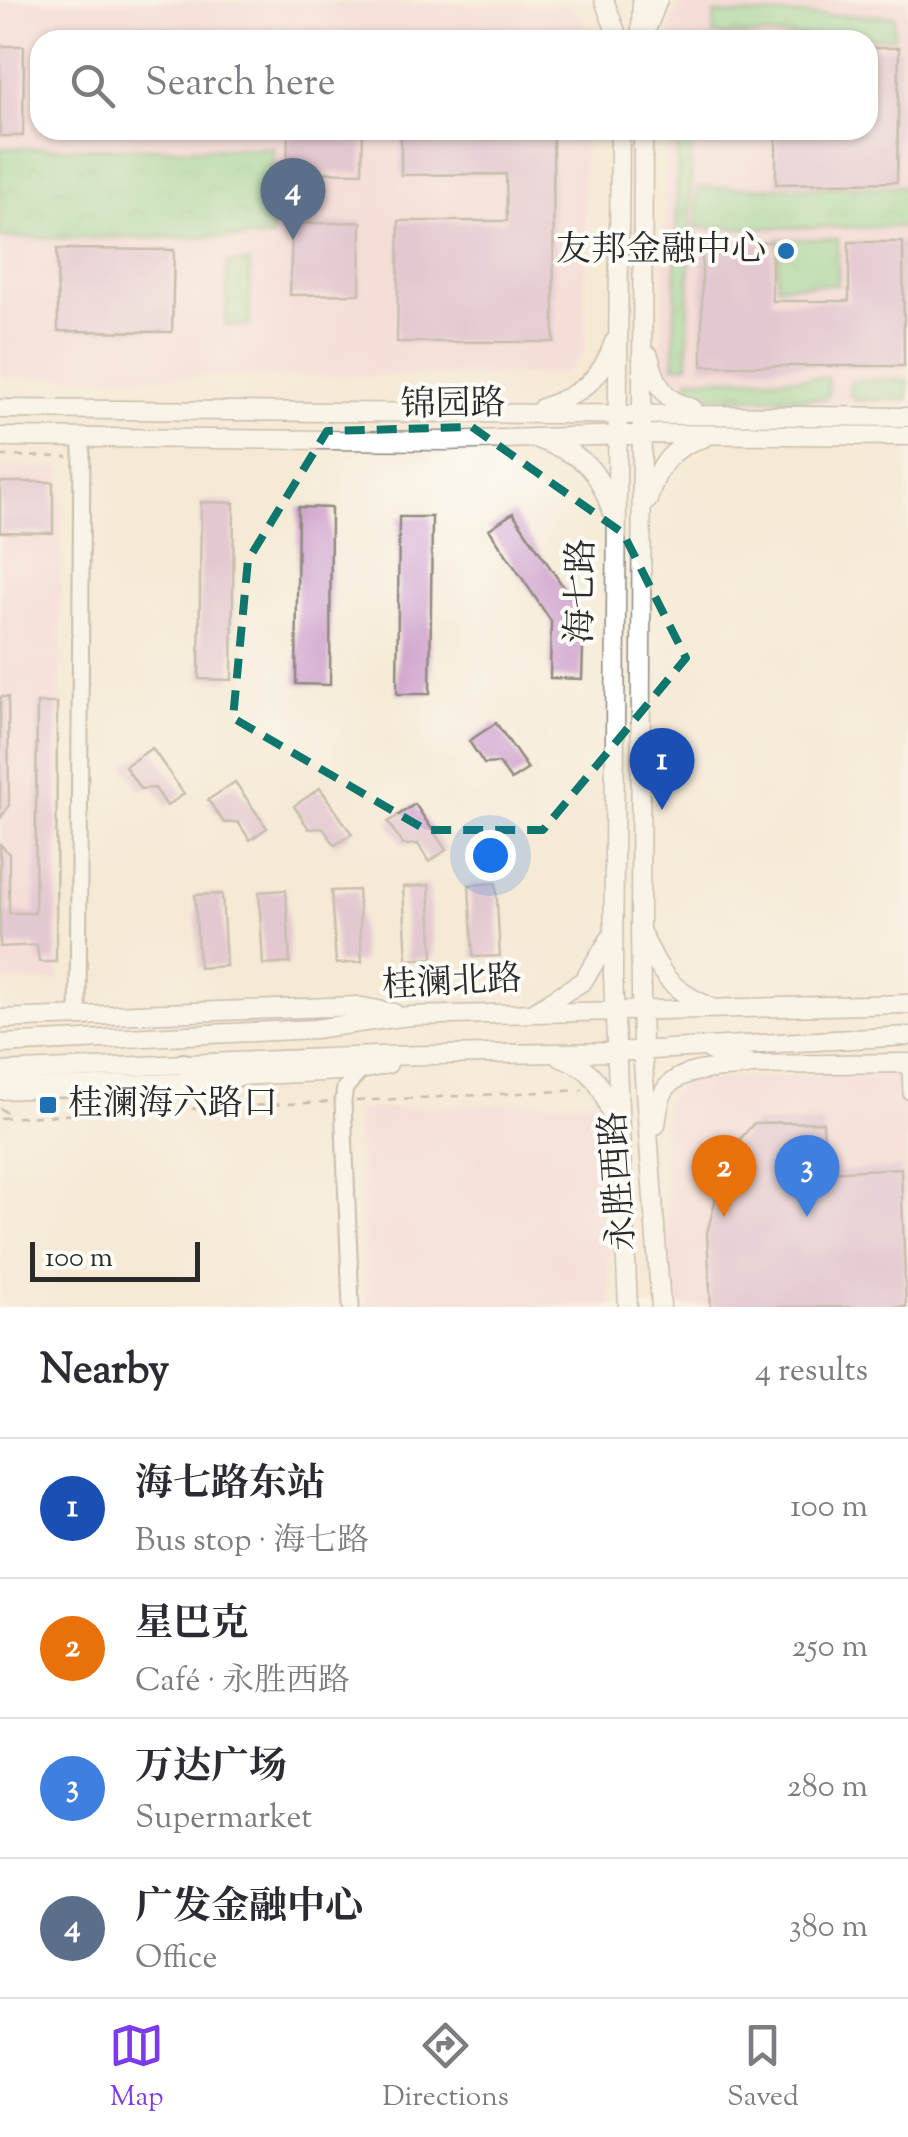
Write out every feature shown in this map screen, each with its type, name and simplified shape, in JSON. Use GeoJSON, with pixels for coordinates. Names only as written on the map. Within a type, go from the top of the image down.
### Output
{"type":"FeatureCollection","features":[{"type":"Feature","properties":{"kind":"main road"},"geometry":{"type":"LineString","coordinates":[[604,0],[616,30]]}},
{"type":"Feature","properties":{"kind":"main road"},"geometry":{"type":"LineString","coordinates":[[620,30],[621,0]]}},
{"type":"Feature","properties":{"kind":"main road"},"geometry":{"type":"LineString","coordinates":[[641,30],[642,0]]}},
{"type":"Feature","properties":{"kind":"main road"},"geometry":{"type":"LineString","coordinates":[[645,30],[658,0]]}},
{"type":"Feature","properties":{"kind":"main road","name":"海七路"},"geometry":{"type":"LineString","coordinates":[[615,1052],[620,140]]}},
{"type":"Feature","properties":{"kind":"main road"},"geometry":{"type":"LineString","coordinates":[[641,530],[643,140]]}},
{"type":"Feature","properties":{"kind":"main road"},"geometry":{"type":"LineString","coordinates":[[530,412],[586,390],[600,374],[619,327]]}},
{"type":"Feature","properties":{"kind":"main road"},"geometry":{"type":"LineString","coordinates":[[643,329],[662,393],[675,404],[717,414]]}},
{"type":"Feature","properties":{"kind":"main road","name":"锦园路"},"geometry":{"type":"LineString","coordinates":[[0,409],[908,417]]}},
{"type":"Feature","properties":{"kind":"main road","name":"锦园路"},"geometry":{"type":"LineString","coordinates":[[0,437],[444,441],[618,434],[908,436]]}},
{"type":"Feature","properties":{"kind":"main road"},"geometry":{"type":"LineString","coordinates":[[641,530],[654,478],[662,463],[690,441],[718,434]]}},
{"type":"Feature","properties":{"kind":"main road"},"geometry":{"type":"LineString","coordinates":[[530,436],[565,449],[594,470],[604,485],[616,529]]}},
{"type":"Feature","properties":{"kind":"main road","name":"永胜西路"},"geometry":{"type":"LineString","coordinates":[[641,530],[642,1050],[652,1144],[661,1307]]}},
{"type":"Feature","properties":{"kind":"main road"},"geometry":{"type":"LineString","coordinates":[[640,930],[668,982],[712,1008]]}},
{"type":"Feature","properties":{"kind":"main road"},"geometry":{"type":"LineString","coordinates":[[534,1012],[583,981],[613,932]]}},
{"type":"Feature","properties":{"kind":"main road","name":"桂澜北路"},"geometry":{"type":"LineString","coordinates":[[0,1044],[314,1029],[409,1016],[908,1004]]}},
{"type":"Feature","properties":{"kind":"main road"},"geometry":{"type":"LineString","coordinates":[[0,1019],[357,1006],[409,1016]]}},
{"type":"Feature","properties":{"kind":"main road","name":"桂澜北路"},"geometry":{"type":"LineString","coordinates":[[0,1072],[375,1056],[615,1052],[908,1036]]}},
{"type":"Feature","properties":{"kind":"main road"},"geometry":{"type":"LineString","coordinates":[[701,1048],[753,1065]]}},
{"type":"Feature","properties":{"kind":"main road","name":"永胜西路"},"geometry":{"type":"LineString","coordinates":[[615,1052],[628,1307]]}},
{"type":"Feature","properties":{"kind":"main road"},"geometry":{"type":"LineString","coordinates":[[541,1054],[573,1061],[592,1073],[602,1090],[619,1146]]}},
{"type":"Feature","properties":{"kind":"main road"},"geometry":{"type":"LineString","coordinates":[[0,1090],[222,1081],[239,1076],[361,1070],[418,1057]]}},
{"type":"Feature","properties":{"kind":"main road"},"geometry":{"type":"LineString","coordinates":[[183,1064],[239,1076]]}},
{"type":"Feature","properties":{"kind":"main road"},"geometry":{"type":"LineString","coordinates":[[652,1144],[661,1098],[668,1085],[681,1076],[753,1065],[907,1064]]}},
{"type":"Feature","properties":{"kind":"street"},"geometry":{"type":"LineString","coordinates":[[78,1016],[82,438]]}},
{"type":"Feature","properties":{"kind":"street"},"geometry":{"type":"LineString","coordinates":[[907,1064],[908,1094]]}},
{"type":"Feature","properties":{"kind":"street"},"geometry":{"type":"LineString","coordinates":[[352,1307],[343,1101],[346,1088],[361,1070]]}},
{"type":"Feature","properties":{"kind":"street"},"geometry":{"type":"LineString","coordinates":[[316,1072],[338,1091],[343,1101]]}},
{"type":"Feature","properties":{"kind":"path"},"geometry":{"type":"LineString","coordinates":[[0,456],[82,457]]}},
{"type":"Feature","properties":{"kind":"path"},"geometry":{"type":"LineString","coordinates":[[0,1118],[602,1090]]}},
{"type":"Feature","properties":{"kind":"path"},"geometry":{"type":"LineString","coordinates":[[0,1108],[14,1118]]}},
{"type":"Feature","properties":{"kind":"highlighted area"},"geometry":{"type":"Polygon","coordinates":[[[472,427],[623,533],[686,658],[543,830],[426,830],[233,718],[248,560],[327,431],[472,427]]]}},
{"type":"Feature","properties":{"kind":"shaded area"},"geometry":{"type":"Polygon","coordinates":[[[0,0],[569,5],[584,20],[584,30],[30,30],[30,140],[584,140],[586,349],[563,375],[0,378],[0,0]]]}},
{"type":"Feature","properties":{"kind":"shaded area","name":"友邦金融中心"},"geometry":{"type":"Polygon","coordinates":[[[688,0],[908,0],[908,405],[685,401],[662,372],[667,140],[878,140],[878,30],[670,30],[670,21],[688,0]]]}},
{"type":"Feature","properties":{"kind":"shaded area"},"geometry":{"type":"Polygon","coordinates":[[[0,467],[62,467],[59,981],[0,982],[0,467]]]}},
{"type":"Feature","properties":{"kind":"shaded area"},"geometry":{"type":"Polygon","coordinates":[[[906,1073],[908,1307],[673,1307],[663,1129],[665,1100],[682,1084],[697,1078],[906,1073]]]}},
{"type":"Feature","properties":{"kind":"shaded area"},"geometry":{"type":"Polygon","coordinates":[[[599,1099],[612,1307],[366,1307],[356,1110],[599,1099]]]}},
{"type":"Feature","properties":{"kind":"green space"},"geometry":{"type":"Polygon","coordinates":[[[714,14],[895,16],[894,38],[878,38],[878,30],[714,30],[714,14]]]}},
{"type":"Feature","properties":{"kind":"green space"},"geometry":{"type":"Polygon","coordinates":[[[678,140],[692,140],[688,365],[674,365],[678,140]]]}},
{"type":"Feature","properties":{"kind":"green space"},"geometry":{"type":"Polygon","coordinates":[[[0,148],[274,148],[272,238],[0,238],[0,148]]]}},
{"type":"Feature","properties":{"kind":"green space"},"geometry":{"type":"Polygon","coordinates":[[[908,186],[908,227],[696,228],[697,188],[908,186]]]}},
{"type":"Feature","properties":{"kind":"green space"},"geometry":{"type":"Polygon","coordinates":[[[777,239],[838,239],[838,285],[777,285],[777,239]]]}},
{"type":"Feature","properties":{"kind":"green space"},"geometry":{"type":"Polygon","coordinates":[[[227,263],[250,263],[250,326],[226,326],[227,263]]]}},
{"type":"Feature","properties":{"kind":"green space"},"geometry":{"type":"Polygon","coordinates":[[[689,378],[828,378],[828,396],[688,396],[689,378]]]}},
{"type":"Feature","properties":{"kind":"green space"},"geometry":{"type":"Polygon","coordinates":[[[855,380],[908,380],[908,400],[856,400],[849,385],[855,380]]]}},
{"type":"Feature","properties":{"kind":"building"},"geometry":{"type":"Polygon","coordinates":[[[0,46],[24,46],[23,136],[0,136],[0,46]]]}},
{"type":"Feature","properties":{"kind":"building"},"geometry":{"type":"Polygon","coordinates":[[[878,48],[899,48],[897,182],[776,184],[776,140],[878,140],[878,48]]]}},
{"type":"Feature","properties":{"kind":"building"},"geometry":{"type":"Polygon","coordinates":[[[288,140],[363,140],[362,173],[287,172],[288,140]]]}},
{"type":"Feature","properties":{"kind":"building"},"geometry":{"type":"Polygon","coordinates":[[[401,140],[553,140],[554,342],[397,342],[399,221],[507,221],[506,174],[401,175],[401,140]]]}},
{"type":"Feature","properties":{"kind":"building"},"geometry":{"type":"Polygon","coordinates":[[[361,222],[360,294],[290,295],[292,224],[361,222]]]}},
{"type":"Feature","properties":{"kind":"building"},"geometry":{"type":"Polygon","coordinates":[[[702,242],[772,242],[772,301],[849,301],[849,242],[903,242],[904,366],[702,366],[702,242]]]}},
{"type":"Feature","properties":{"kind":"building"},"geometry":{"type":"Polygon","coordinates":[[[57,249],[174,250],[172,332],[58,331],[57,249]]]}},
{"type":"Feature","properties":{"kind":"building"},"geometry":{"type":"Polygon","coordinates":[[[0,482],[53,482],[53,533],[0,532],[0,482]]]}},
{"type":"Feature","properties":{"kind":"building"},"geometry":{"type":"Polygon","coordinates":[[[201,502],[234,503],[232,680],[199,679],[201,502]]]}},
{"type":"Feature","properties":{"kind":"building"},"geometry":{"type":"Polygon","coordinates":[[[298,507],[331,508],[330,685],[296,684],[298,507]]]}},
{"type":"Feature","properties":{"kind":"building"},"geometry":{"type":"Polygon","coordinates":[[[513,513],[584,617],[582,679],[550,678],[551,621],[489,529],[513,513]]]}},
{"type":"Feature","properties":{"kind":"building"},"geometry":{"type":"Polygon","coordinates":[[[399,517],[432,517],[430,694],[397,694],[399,517]]]}},
{"type":"Feature","properties":{"kind":"building"},"geometry":{"type":"Polygon","coordinates":[[[0,697],[8,697],[9,805],[0,819],[0,697]]]}},
{"type":"Feature","properties":{"kind":"building"},"geometry":{"type":"Polygon","coordinates":[[[37,703],[57,703],[56,962],[39,962],[37,945],[0,947],[0,844],[9,854],[9,913],[35,913],[37,703]]]}},
{"type":"Feature","properties":{"kind":"building"},"geometry":{"type":"Polygon","coordinates":[[[496,723],[528,769],[511,780],[499,763],[484,764],[469,741],[496,723]]]}},
{"type":"Feature","properties":{"kind":"building"},"geometry":{"type":"Polygon","coordinates":[[[152,748],[184,794],[167,806],[155,788],[140,789],[125,766],[152,748]]]}},
{"type":"Feature","properties":{"kind":"building"},"geometry":{"type":"Polygon","coordinates":[[[235,782],[267,828],[250,840],[238,822],[224,823],[208,800],[235,782]]]}},
{"type":"Feature","properties":{"kind":"building"},"geometry":{"type":"Polygon","coordinates":[[[320,788],[352,834],[335,845],[323,828],[309,829],[294,806],[320,788]]]}},
{"type":"Feature","properties":{"kind":"building"},"geometry":{"type":"Polygon","coordinates":[[[415,804],[446,850],[429,862],[418,844],[403,845],[388,822],[415,804]]]}},
{"type":"Feature","properties":{"kind":"building"},"geometry":{"type":"Polygon","coordinates":[[[496,883],[500,956],[473,957],[469,885],[496,883]]]}},
{"type":"Feature","properties":{"kind":"building"},"geometry":{"type":"Polygon","coordinates":[[[429,885],[433,958],[407,960],[403,887],[429,885]]]}},
{"type":"Feature","properties":{"kind":"building"},"geometry":{"type":"Polygon","coordinates":[[[286,890],[290,963],[263,965],[259,892],[286,890]]]}},
{"type":"Feature","properties":{"kind":"building"},"geometry":{"type":"Polygon","coordinates":[[[358,890],[362,962],[336,964],[331,891],[358,890]]]}},
{"type":"Feature","properties":{"kind":"building"},"geometry":{"type":"Polygon","coordinates":[[[222,894],[226,966],[199,968],[195,895],[222,894]]]}},
{"type":"Feature","properties":{"kind":"building"},"geometry":{"type":"Polygon","coordinates":[[[823,1122],[826,1172],[901,1168],[906,1307],[711,1307],[707,1233],[719,1164],[754,1123],[823,1122]]]}},
{"type":"Feature","properties":{"kind":"place","name":"广发金融中心"},"geometry":{"type":"Point","coordinates":[293,240]}},
{"type":"Feature","properties":{"kind":"place","name":"友邦金融中心"},"geometry":{"type":"Point","coordinates":[786,251]}},
{"type":"Feature","properties":{"kind":"place","name":"海七路东站"},"geometry":{"type":"Point","coordinates":[662,810]}},
{"type":"Feature","properties":{"kind":"place","name":"桂澜海六路口"},"geometry":{"type":"Point","coordinates":[48,1105]}},
{"type":"Feature","properties":{"kind":"place","name":"星巴克"},"geometry":{"type":"Point","coordinates":[724,1217]}},
{"type":"Feature","properties":{"kind":"place","name":"万达广场"},"geometry":{"type":"Point","coordinates":[807,1217]}}]}
